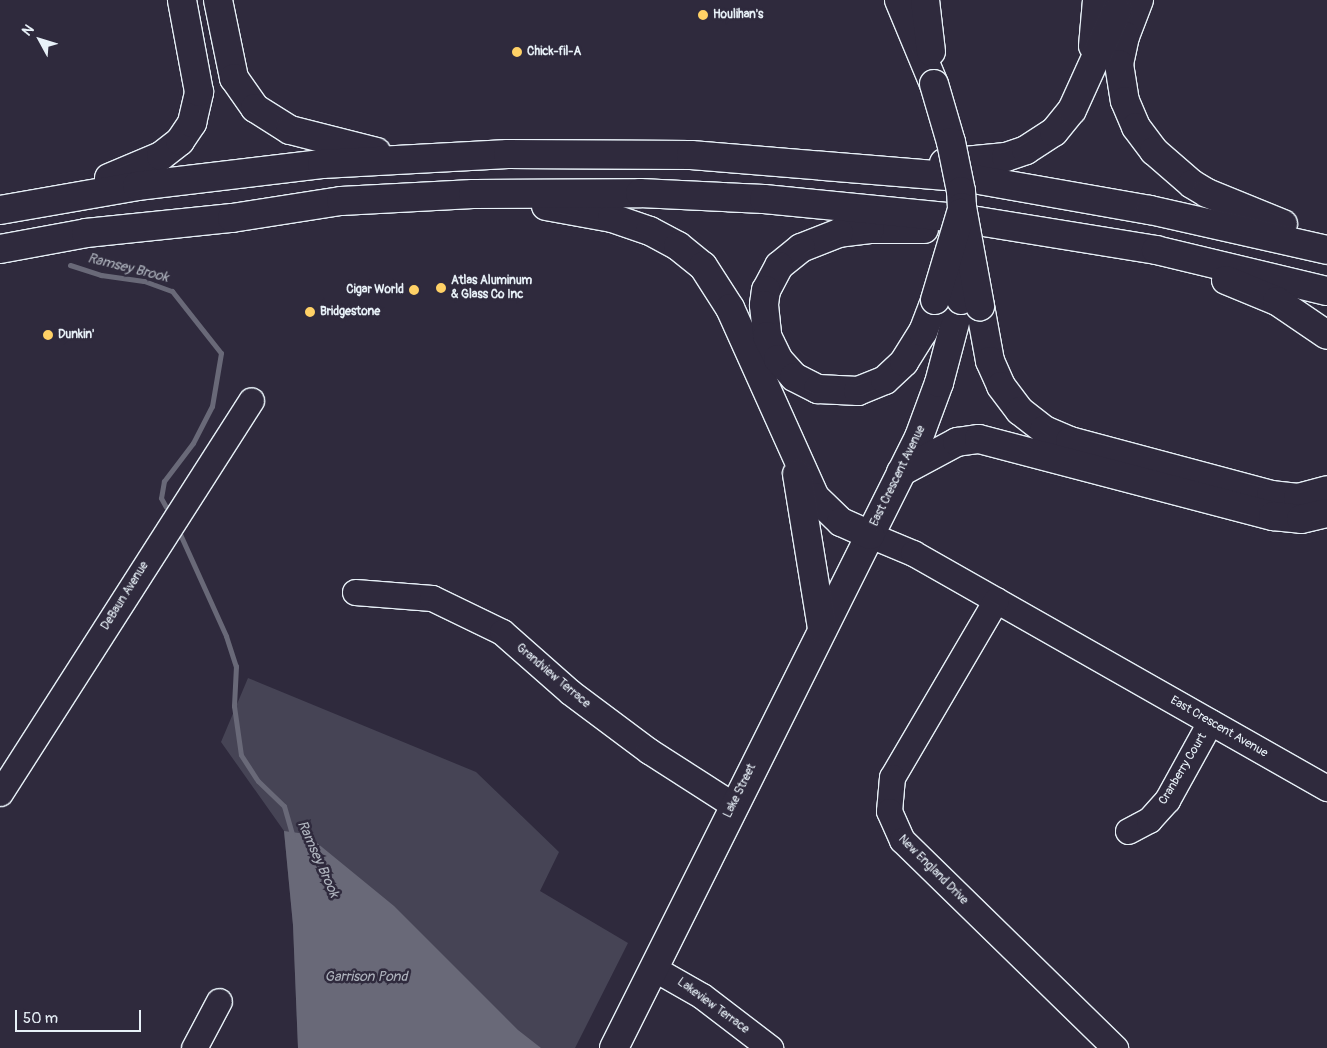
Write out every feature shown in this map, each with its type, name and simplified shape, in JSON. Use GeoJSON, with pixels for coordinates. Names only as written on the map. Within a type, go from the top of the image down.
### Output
{"type":"FeatureCollection","features":[{"type":"Feature","properties":{"kind":"main road"},"geometry":{"type":"LineString","coordinates":[[33,204],[139,168],[161,156],[186,133],[196,113],[200,92],[182,0]]}},
{"type":"Feature","properties":{"kind":"main road"},"geometry":{"type":"LineString","coordinates":[[218,0],[234,78],[255,108],[297,132],[404,159]]}},
{"type":"Feature","properties":{"kind":"main road"},"geometry":{"type":"LineString","coordinates":[[899,0],[934,84],[951,142],[962,207],[959,302],[1001,386],[1020,411],[1044,430],[1070,441],[1271,495],[1298,498],[1327,490]]}},
{"type":"Feature","properties":{"kind":"main road"},"geometry":{"type":"LineString","coordinates":[[925,0],[934,84]]}},
{"type":"Feature","properties":{"kind":"main road"},"geometry":{"type":"LineString","coordinates":[[1088,73],[1097,0]]}},
{"type":"Feature","properties":{"kind":"main road"},"geometry":{"type":"LineString","coordinates":[[869,169],[996,159],[1026,150],[1061,125],[1122,0]]}},
{"type":"Feature","properties":{"kind":"main road"},"geometry":{"type":"LineString","coordinates":[[1138,0],[1121,50],[1119,76],[1129,113],[1154,151],[1207,193],[1327,240]]}},
{"type":"Feature","properties":{"kind":"main road"},"geometry":{"type":"LineString","coordinates":[[0,210],[221,175],[404,159],[600,153],[786,161],[968,178],[1061,193],[1241,229],[1327,250]]}},
{"type":"Feature","properties":{"kind":"main road"},"geometry":{"type":"LineString","coordinates":[[0,249],[86,233],[232,218],[341,201],[473,194],[640,193],[764,199],[886,210],[1036,230],[1156,250],[1327,291]]}},
{"type":"Feature","properties":{"kind":"main road"},"geometry":{"type":"LineString","coordinates":[[473,194],[612,218],[650,231],[691,256],[713,278],[726,300],[793,448],[821,504],[841,522],[870,536]]}},
{"type":"Feature","properties":{"kind":"main road"},"geometry":{"type":"LineString","coordinates":[[962,207],[959,302],[922,332],[904,362],[885,380],[858,391],[818,389],[794,377],[778,359],[767,336],[764,305],[772,277],[789,256],[812,242],[839,233],[870,229],[1036,230]]}},
{"type":"Feature","properties":{"kind":"main road"},"geometry":{"type":"LineString","coordinates":[[1156,250],[1277,301],[1327,335]]}},
{"type":"Feature","properties":{"kind":"main road","name":"East Crescent Avenue"},"geometry":{"type":"LineString","coordinates":[[870,536],[901,472],[936,391],[959,302]]}},
{"type":"Feature","properties":{"kind":"main road"},"geometry":{"type":"LineString","coordinates":[[901,472],[957,442],[979,439],[1273,516],[1301,519],[1327,513]]}},
{"type":"Feature","properties":{"kind":"main road"},"geometry":{"type":"LineString","coordinates":[[793,448],[822,629]]}},
{"type":"Feature","properties":{"kind":"main road","name":"Lake Street"},"geometry":{"type":"LineString","coordinates":[[614,1048],[733,805],[870,536]]}},
{"type":"Feature","properties":{"kind":"street","name":"DeBaun Avenue"},"geometry":{"type":"LineString","coordinates":[[0,793],[251,400]]}},
{"type":"Feature","properties":{"kind":"street","name":"East Crescent Avenue"},"geometry":{"type":"LineString","coordinates":[[870,536],[913,553],[1327,788]]}},
{"type":"Feature","properties":{"kind":"street","name":"Grandview Terrace"},"geometry":{"type":"LineString","coordinates":[[355,592],[432,598],[502,632],[570,692],[656,756],[733,805]]}},
{"type":"Feature","properties":{"kind":"street","name":"New England Drive"},"geometry":{"type":"LineString","coordinates":[[996,600],[892,777],[888,811],[902,840],[1115,1048]]}},
{"type":"Feature","properties":{"kind":"street","name":"Cranberry Court"},"geometry":{"type":"LineString","coordinates":[[1128,831],[1149,820],[1167,800],[1210,722]]}},
{"type":"Feature","properties":{"kind":"street","name":"Lakeview Terrace"},"geometry":{"type":"LineString","coordinates":[[653,968],[702,996],[770,1048]]}},
{"type":"Feature","properties":{"kind":"street"},"geometry":{"type":"LineString","coordinates":[[194,1048],[219,1001]]}},
{"type":"Feature","properties":{"kind":"shaded area"},"geometry":{"type":"Polygon","coordinates":[[[248,678],[476,772],[559,852],[540,891],[628,943],[575,1048],[298,1048],[293,925],[284,831],[221,742],[248,678]]]}},
{"type":"Feature","properties":{"kind":"water","name":"Garrison Pond"},"geometry":{"type":"Polygon","coordinates":[[[284,831],[306,834],[394,906],[518,1030],[541,1048],[298,1048],[293,925],[284,831]]]}},
{"type":"Feature","properties":{"kind":"waterway","name":"Ramsey Brook"},"geometry":{"type":"LineString","coordinates":[[70,265],[101,275],[144,281],[172,291],[221,353],[212,406],[193,443],[164,481],[161,498],[166,507]]}},
{"type":"Feature","properties":{"kind":"waterway","name":"Ramsey Brook"},"geometry":{"type":"LineString","coordinates":[[180,534],[226,636],[236,666],[234,706],[241,755],[258,781],[284,806],[293,837]]}},
{"type":"Feature","properties":{"kind":"place","name":"Houlihan's"},"geometry":{"type":"Point","coordinates":[703,15]}},
{"type":"Feature","properties":{"kind":"place","name":"Chick-fil-A"},"geometry":{"type":"Point","coordinates":[517,52]}},
{"type":"Feature","properties":{"kind":"place","name":"Atlas Aluminum & Glass Co Inc"},"geometry":{"type":"Point","coordinates":[441,288]}},
{"type":"Feature","properties":{"kind":"place","name":"Cigar World"},"geometry":{"type":"Point","coordinates":[414,290]}},
{"type":"Feature","properties":{"kind":"place","name":"Bridgestone"},"geometry":{"type":"Point","coordinates":[310,312]}},
{"type":"Feature","properties":{"kind":"place","name":"Dunkin'"},"geometry":{"type":"Point","coordinates":[48,335]}}]}
